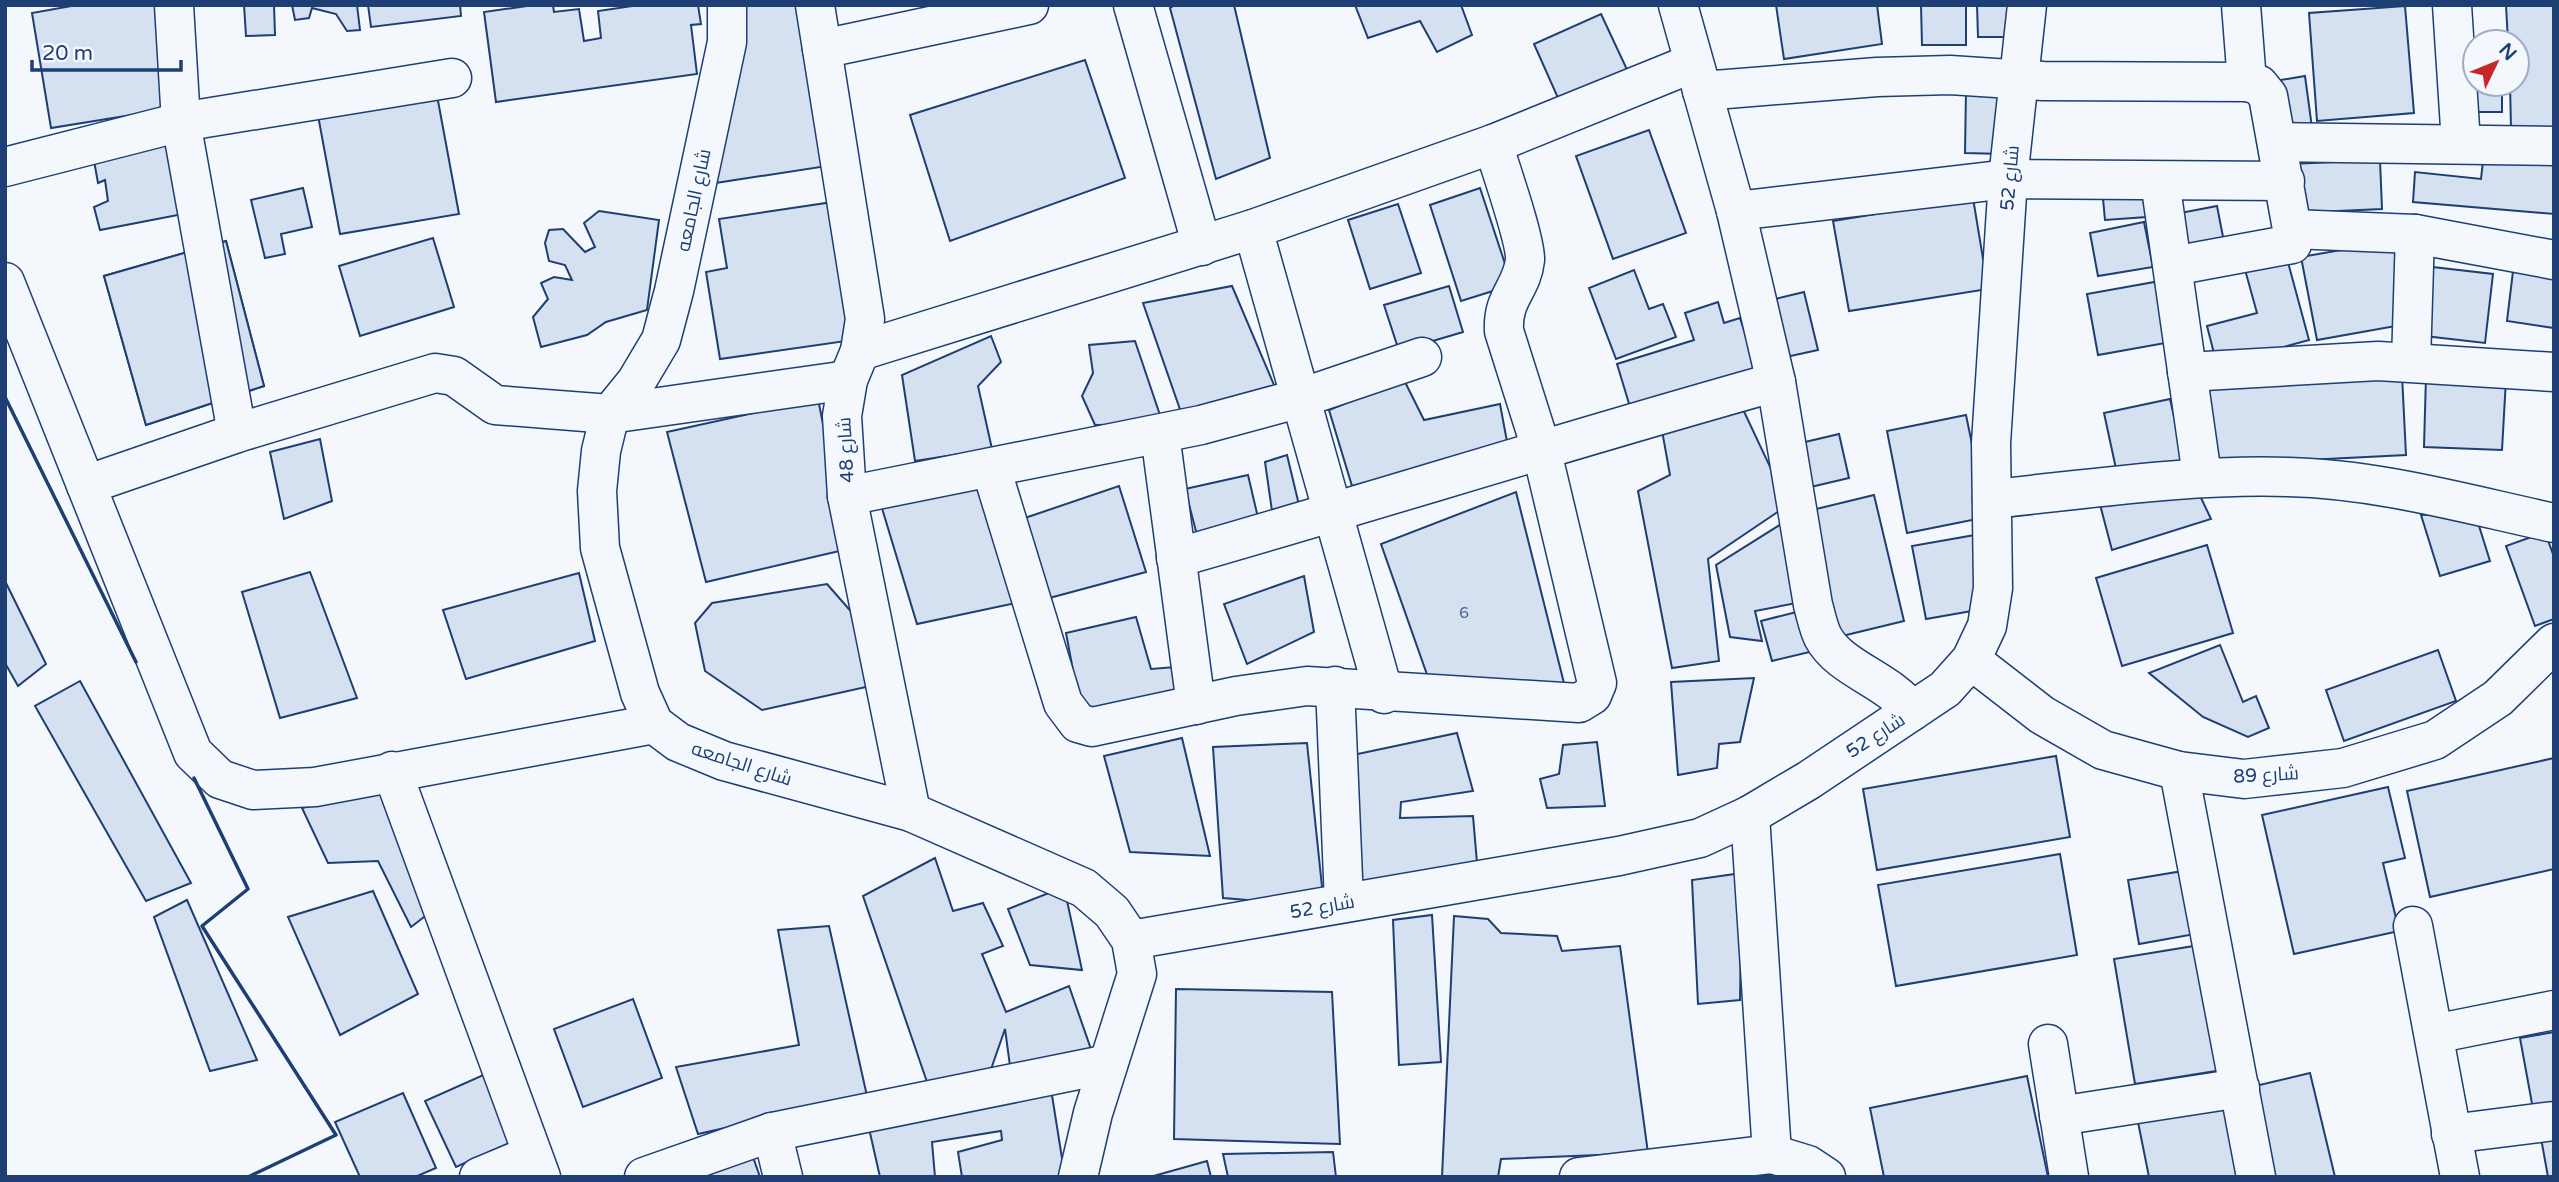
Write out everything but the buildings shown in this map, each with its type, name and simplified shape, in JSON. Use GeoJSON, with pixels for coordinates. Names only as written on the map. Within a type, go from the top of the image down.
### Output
{"type":"FeatureCollection","features":[{"type":"Feature","properties":{"kind":"street"},"geometry":{"type":"LineString","coordinates":[[174,5],[181,122],[237,433]]}},
{"type":"Feature","properties":{"kind":"street","name":"شارع الجامعه"},"geometry":{"type":"LineString","coordinates":[[727,5],[727,42],[661,340],[636,382],[610,414],[601,451],[597,491],[600,548],[640,693],[654,724],[678,742],[724,761],[911,812],[1084,888],[1112,912],[1130,940],[1137,974],[1108,1064],[1078,1177]]}},
{"type":"Feature","properties":{"kind":"street","name":"شارع 48"},"geometry":{"type":"LineString","coordinates":[[815,5],[865,319],[842,415],[847,496],[911,812]]}},
{"type":"Feature","properties":{"kind":"street"},"geometry":{"type":"LineString","coordinates":[[822,49],[1029,5]]}},
{"type":"Feature","properties":{"kind":"street"},"geometry":{"type":"LineString","coordinates":[[1133,5],[1202,246]]}},
{"type":"Feature","properties":{"kind":"street"},"geometry":{"type":"LineString","coordinates":[[1678,5],[1736,211],[1776,382],[1813,605],[1824,638],[1845,662],[1900,695],[1912,711]]}},
{"type":"Feature","properties":{"kind":"street","name":"شارع 52"},"geometry":{"type":"LineString","coordinates":[[1130,940],[1619,856],[1700,838],[1750,815],[1945,689],[1970,660],[1987,626],[1993,588],[1991,443],[2008,179],[2027,5]]}},
{"type":"Feature","properties":{"kind":"street"},"geometry":{"type":"LineString","coordinates":[[2452,5],[2461,143]]}},
{"type":"Feature","properties":{"kind":"street"},"geometry":{"type":"LineString","coordinates":[[2247,82],[2248,8]]}},
{"type":"Feature","properties":{"kind":"street"},"geometry":{"type":"LineString","coordinates":[[86,485],[237,433],[435,373],[454,376],[495,405],[610,414],[854,366],[1493,144],[1697,77],[1982,75],[2019,79],[2247,82],[2259,85],[2268,96],[2294,240],[2287,246],[2173,266]]}},
{"type":"Feature","properties":{"kind":"street"},"geometry":{"type":"LineString","coordinates":[[5,167],[181,122],[452,78]]}},
{"type":"Feature","properties":{"kind":"street"},"geometry":{"type":"LineString","coordinates":[[2277,142],[2554,146]]}},
{"type":"Feature","properties":{"kind":"street"},"geometry":{"type":"LineString","coordinates":[[991,468],[1063,703],[1070,716],[1078,723],[1092,726],[1271,691],[1335,686],[1384,694],[1579,703],[1592,695],[1597,682],[1541,448],[1504,331],[1503,312],[1522,276],[1525,257],[1493,144]]}},
{"type":"Feature","properties":{"kind":"street"},"geometry":{"type":"LineString","coordinates":[[1736,211],[2008,179],[2285,181]]}},
{"type":"Feature","properties":{"kind":"street"},"geometry":{"type":"LineString","coordinates":[[2160,181],[2202,476]]}},
{"type":"Feature","properties":{"kind":"street"},"geometry":{"type":"LineString","coordinates":[[1253,229],[1384,694]]}},
{"type":"Feature","properties":{"kind":"street"},"geometry":{"type":"LineString","coordinates":[[2292,229],[2415,234],[2554,260]]}},
{"type":"Feature","properties":{"kind":"street"},"geometry":{"type":"LineString","coordinates":[[2411,362],[2415,234]]}},
{"type":"Feature","properties":{"kind":"street"},"geometry":{"type":"LineString","coordinates":[[5,282],[193,753],[220,779],[253,790],[315,787],[654,724]]}},
{"type":"Feature","properties":{"kind":"street"},"geometry":{"type":"LineString","coordinates":[[847,496],[1160,435],[1301,398],[1422,357]]}},
{"type":"Feature","properties":{"kind":"street"},"geometry":{"type":"LineString","coordinates":[[2187,372],[2294,365],[2411,362],[2554,372]]}},
{"type":"Feature","properties":{"kind":"street"},"geometry":{"type":"LineString","coordinates":[[1176,558],[1334,513],[1541,448],[1776,382]]}},
{"type":"Feature","properties":{"kind":"street"},"geometry":{"type":"LineString","coordinates":[[1160,435],[1196,705]]}},
{"type":"Feature","properties":{"kind":"street"},"geometry":{"type":"LineString","coordinates":[[1992,499],[2202,476],[2291,477],[2366,484],[2554,523]]}},
{"type":"Feature","properties":{"kind":"street","name":"شارع 89"},"geometry":{"type":"LineString","coordinates":[[1970,660],[2042,715],[2103,750],[2179,771],[2244,779],[2343,768],[2435,740],[2498,698],[2553,645]]}},
{"type":"Feature","properties":{"kind":"street"},"geometry":{"type":"LineString","coordinates":[[1335,686],[1343,902]]}},
{"type":"Feature","properties":{"kind":"street"},"geometry":{"type":"LineString","coordinates":[[392,771],[536,1166],[479,1177]]}},
{"type":"Feature","properties":{"kind":"street"},"geometry":{"type":"LineString","coordinates":[[2179,771],[2256,1177]]}},
{"type":"Feature","properties":{"kind":"street"},"geometry":{"type":"LineString","coordinates":[[1750,815],[1772,1154]]}},
{"type":"Feature","properties":{"kind":"street"},"geometry":{"type":"LineString","coordinates":[[2413,926],[2460,1177]]}},
{"type":"Feature","properties":{"kind":"street"},"geometry":{"type":"LineString","coordinates":[[2434,1034],[2554,1010]]}},
{"type":"Feature","properties":{"kind":"street"},"geometry":{"type":"LineString","coordinates":[[2048,1044],[2069,1177]]}},
{"type":"Feature","properties":{"kind":"street"},"geometry":{"type":"LineString","coordinates":[[644,1177],[772,1132],[1108,1064]]}},
{"type":"Feature","properties":{"kind":"street"},"geometry":{"type":"LineString","coordinates":[[2059,1116],[2240,1088]]}},
{"type":"Feature","properties":{"kind":"street"},"geometry":{"type":"LineString","coordinates":[[2451,1134],[2554,1121]]}},
{"type":"Feature","properties":{"kind":"street"},"geometry":{"type":"LineString","coordinates":[[772,1132],[783,1177]]}},
{"type":"Feature","properties":{"kind":"street"},"geometry":{"type":"LineString","coordinates":[[1579,1177],[1772,1154],[1808,1165],[1826,1177]]}},
{"type":"Feature","properties":{"kind":"wall"},"geometry":{"type":"LineString","coordinates":[[5,397],[136,662]]}},
{"type":"Feature","properties":{"kind":"wall"},"geometry":{"type":"LineString","coordinates":[[194,778],[248,889],[202,926],[336,1135],[248,1177]]}}]}
